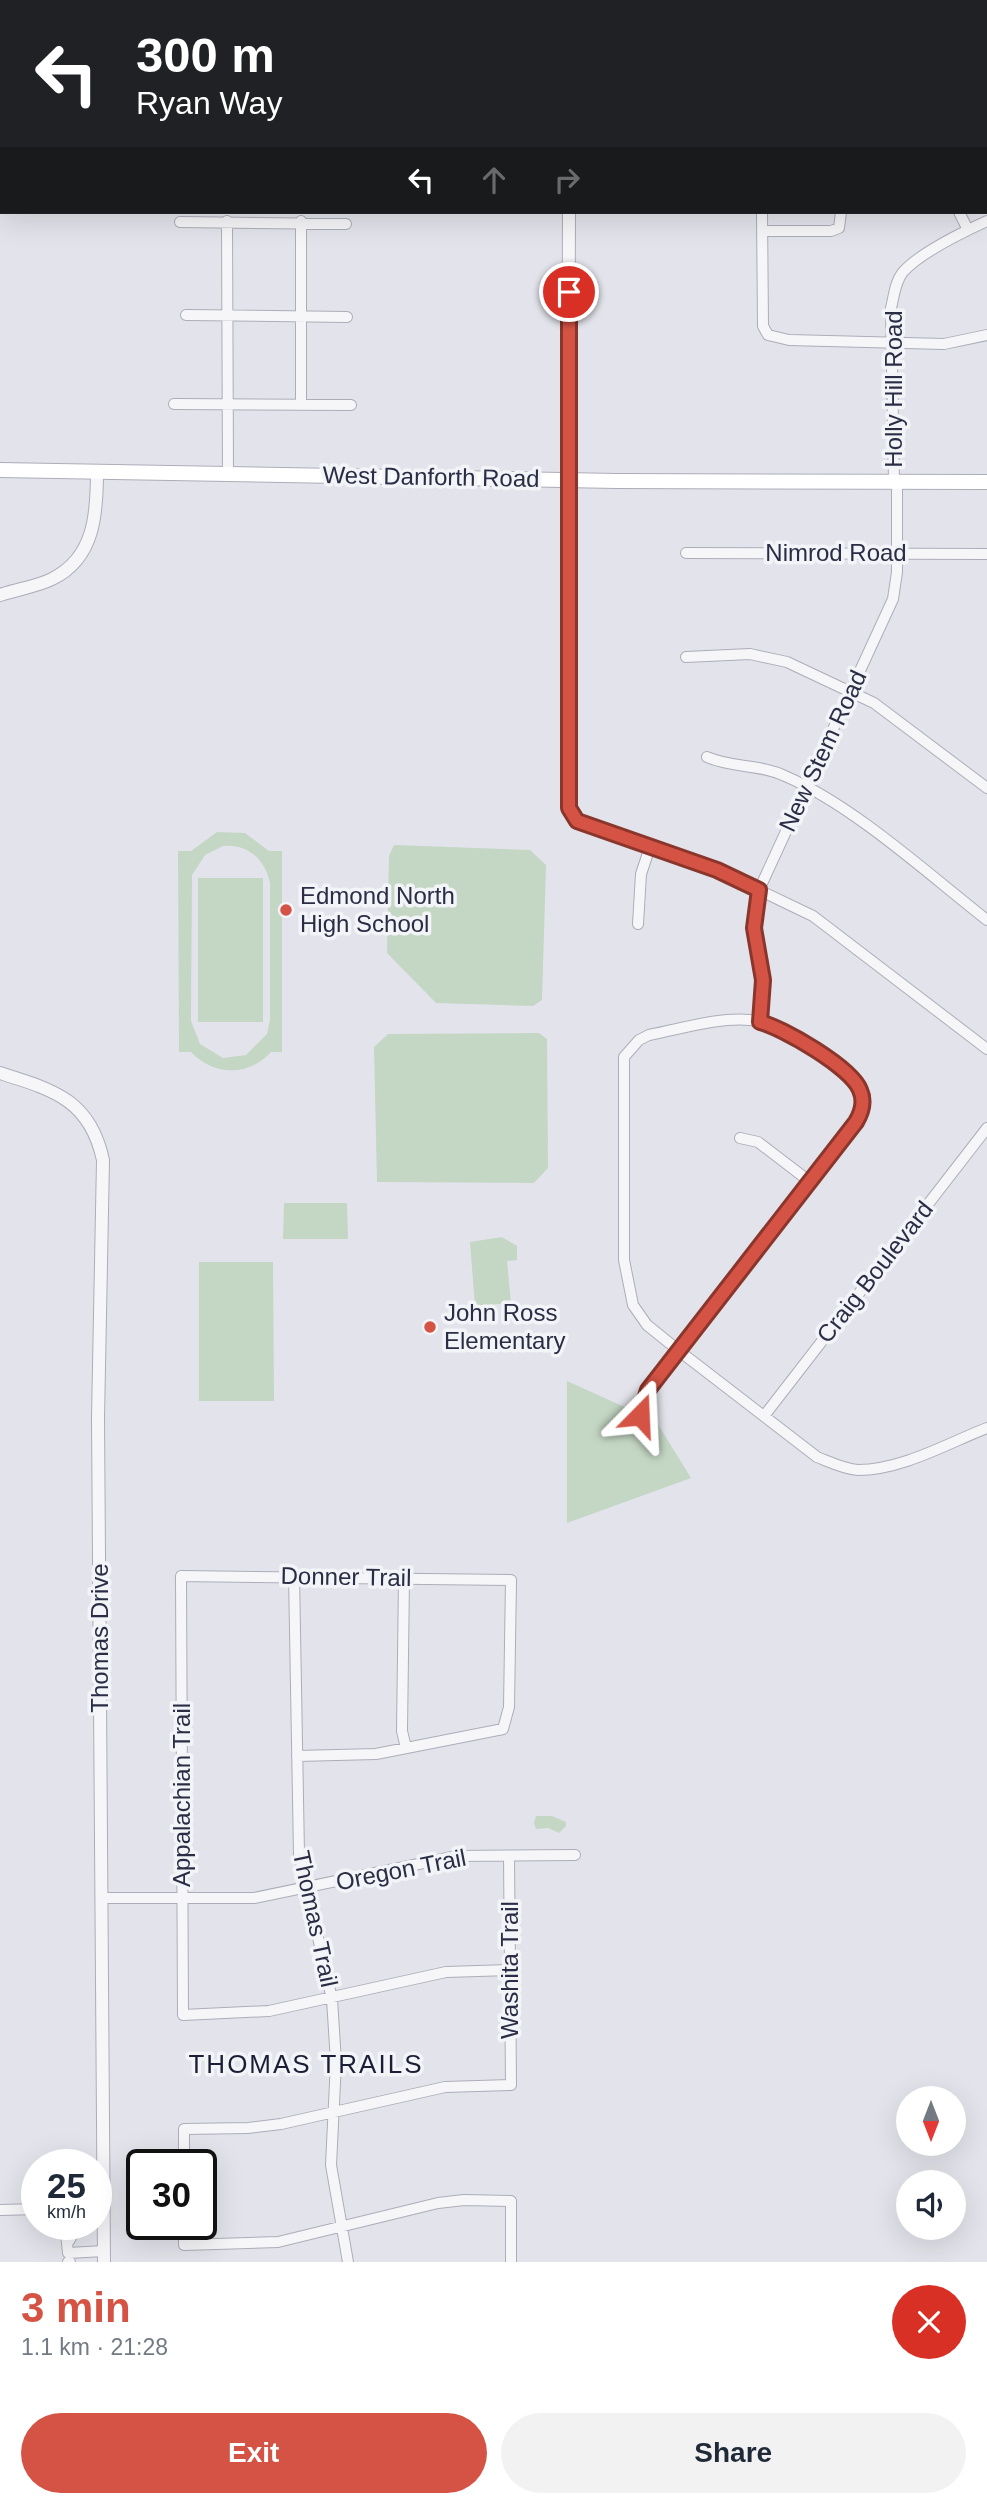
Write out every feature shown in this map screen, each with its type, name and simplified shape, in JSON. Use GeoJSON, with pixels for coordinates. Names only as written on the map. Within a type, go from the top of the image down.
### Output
{"type":"FeatureCollection","features":[{"type":"Feature","properties":{"kind":"main road","name":"West Danforth Road"},"geometry":{"type":"LineString","coordinates":[[0,470],[568,480],[987,482]]}},
{"type":"Feature","properties":{"kind":"street"},"geometry":{"type":"LineString","coordinates":[[569,214],[569,808],[577,821],[717,870],[832,928],[987,1049]]}},
{"type":"Feature","properties":{"kind":"street"},"geometry":{"type":"LineString","coordinates":[[762,214],[763,326],[768,335],[789,340],[944,344],[987,335]]}},
{"type":"Feature","properties":{"kind":"street"},"geometry":{"type":"LineString","coordinates":[[762,231],[831,231],[839,228],[841,214]]}},
{"type":"Feature","properties":{"kind":"street"},"geometry":{"type":"LineString","coordinates":[[960,214],[968,230]]}},
{"type":"Feature","properties":{"kind":"street"},"geometry":{"type":"LineString","coordinates":[[227,221],[228,473]]}},
{"type":"Feature","properties":{"kind":"street"},"geometry":{"type":"LineString","coordinates":[[302,221],[302,405]]}},
{"type":"Feature","properties":{"kind":"street"},"geometry":{"type":"LineString","coordinates":[[180,222],[302,221],[346,224]]}},
{"type":"Feature","properties":{"kind":"street","name":"Holly Hill Road"},"geometry":{"type":"LineString","coordinates":[[896,481],[891,308],[901,274],[915,262],[987,221]]}},
{"type":"Feature","properties":{"kind":"street"},"geometry":{"type":"LineString","coordinates":[[186,315],[347,317]]}},
{"type":"Feature","properties":{"kind":"street"},"geometry":{"type":"LineString","coordinates":[[174,404],[351,405]]}},
{"type":"Feature","properties":{"kind":"street"},"geometry":{"type":"LineString","coordinates":[[0,596],[52,579],[76,561],[86,546],[95,521],[97,471]]}},
{"type":"Feature","properties":{"kind":"street","name":"New Stem Road"},"geometry":{"type":"LineString","coordinates":[[760,1022],[763,980],[754,928],[759,890],[893,599],[898,552],[896,481]]}},
{"type":"Feature","properties":{"kind":"street","name":"Nimrod Road"},"geometry":{"type":"LineString","coordinates":[[685,553],[987,554]]}},
{"type":"Feature","properties":{"kind":"street"},"geometry":{"type":"LineString","coordinates":[[686,657],[769,656],[850,691],[898,719],[987,788]]}},
{"type":"Feature","properties":{"kind":"street"},"geometry":{"type":"LineString","coordinates":[[707,757],[735,767],[773,771],[823,794],[987,920]]}},
{"type":"Feature","properties":{"kind":"street"},"geometry":{"type":"LineString","coordinates":[[638,924],[640,874],[650,847]]}},
{"type":"Feature","properties":{"kind":"street"},"geometry":{"type":"LineString","coordinates":[[640,1415],[648,1390],[678,1350],[860,1115],[863,1106],[860,1089],[846,1074],[795,1035],[760,1022],[735,1020],[649,1035],[631,1046],[624,1057],[624,1260],[633,1306],[647,1325],[678,1350],[817,1457],[856,1470],[895,1464],[987,1428]]}},
{"type":"Feature","properties":{"kind":"street","name":"Thomas Drive"},"geometry":{"type":"LineString","coordinates":[[0,1073],[49,1088],[71,1102],[94,1129],[103,1160],[98,1418],[104,2257]]}},
{"type":"Feature","properties":{"kind":"street","name":"Craig Boulevard"},"geometry":{"type":"LineString","coordinates":[[764,1416],[987,1128]]}},
{"type":"Feature","properties":{"kind":"street"},"geometry":{"type":"LineString","coordinates":[[740,1138],[758,1142],[809,1181]]}},
{"type":"Feature","properties":{"kind":"street","name":"Donner Trail"},"geometry":{"type":"LineString","coordinates":[[181,1576],[294,1575],[511,1580],[509,1707],[503,1729],[406,1748]]}},
{"type":"Feature","properties":{"kind":"street","name":"Thomas Trail"},"geometry":{"type":"LineString","coordinates":[[294,1575],[298,1827],[306,1890],[332,1999],[336,2062],[331,2165],[348,2262]]}},
{"type":"Feature","properties":{"kind":"street","name":"Appalachian Trail"},"geometry":{"type":"LineString","coordinates":[[181,1576],[183,2015],[269,2011],[332,1999]]}},
{"type":"Feature","properties":{"kind":"street"},"geometry":{"type":"LineString","coordinates":[[297,1756],[376,1754],[406,1748],[402,1731],[404,1579]]}},
{"type":"Feature","properties":{"kind":"street","name":"Oregon Trail"},"geometry":{"type":"LineString","coordinates":[[102,1898],[254,1898],[306,1890],[438,1859],[575,1855]]}},
{"type":"Feature","properties":{"kind":"street","name":"Washita Trail"},"geometry":{"type":"LineString","coordinates":[[332,2113],[370,2102],[445,2087],[511,2085],[509,1856]]}},
{"type":"Feature","properties":{"kind":"street"},"geometry":{"type":"LineString","coordinates":[[332,1999],[446,1972],[510,1970]]}},
{"type":"Feature","properties":{"kind":"street"},"geometry":{"type":"LineString","coordinates":[[184,2149],[184,2129],[248,2128],[332,2113]]}},
{"type":"Feature","properties":{"kind":"street"},"geometry":{"type":"LineString","coordinates":[[184,2240],[184,2245],[265,2244],[438,2203],[464,2200],[511,2201],[512,2262]]}},
{"type":"Feature","properties":{"kind":"street"},"geometry":{"type":"LineString","coordinates":[[0,2210],[21,2209]]}},
{"type":"Feature","properties":{"kind":"street"},"geometry":{"type":"LineString","coordinates":[[69,2241],[68,2253],[104,2257]]}},
{"type":"Feature","properties":{"kind":"green space"},"geometry":{"type":"Polygon","coordinates":[[[217,832],[245,833],[269,851],[282,851],[282,1052],[271,1052],[252,1066],[242,1069],[220,1069],[210,1066],[191,1052],[179,1052],[178,851],[191,851],[217,832]],[[223,846],[205,855],[192,875],[191,1021],[200,1044],[223,1058],[246,1055],[267,1034],[270,1020],[270,883],[260,860],[248,850],[223,846]]]}},
{"type":"Feature","properties":{"kind":"green space"},"geometry":{"type":"Polygon","coordinates":[[[394,845],[530,850],[546,865],[542,1000],[533,1006],[436,1003],[387,953],[389,856],[394,845]]]}},
{"type":"Feature","properties":{"kind":"green space"},"geometry":{"type":"Polygon","coordinates":[[[198,878],[263,878],[263,1022],[198,1022],[198,878]]]}},
{"type":"Feature","properties":{"kind":"green space"},"geometry":{"type":"Polygon","coordinates":[[[539,1033],[547,1039],[548,1168],[534,1183],[377,1182],[374,1047],[388,1034],[539,1033]]]}},
{"type":"Feature","properties":{"kind":"green space"},"geometry":{"type":"Polygon","coordinates":[[[284,1203],[347,1203],[348,1239],[283,1239],[284,1203]]]}},
{"type":"Feature","properties":{"kind":"green space"},"geometry":{"type":"Polygon","coordinates":[[[502,1237],[517,1246],[517,1260],[507,1261],[511,1303],[475,1306],[470,1242],[502,1237]]]}},
{"type":"Feature","properties":{"kind":"green space"},"geometry":{"type":"Polygon","coordinates":[[[199,1262],[273,1262],[274,1401],[199,1401],[199,1262]]]}},
{"type":"Feature","properties":{"kind":"green space"},"geometry":{"type":"Polygon","coordinates":[[[567,1381],[629,1409],[628,1419],[636,1429],[646,1430],[656,1421],[691,1478],[567,1523],[567,1381]]]}},
{"type":"Feature","properties":{"kind":"green space"},"geometry":{"type":"Polygon","coordinates":[[[536,1816],[552,1816],[566,1822],[566,1826],[559,1833],[548,1828],[536,1829],[536,1816]]]}},
{"type":"Feature","properties":{"kind":"place","name":"Edmond North High School"},"geometry":{"type":"Point","coordinates":[286,910]}},
{"type":"Feature","properties":{"kind":"place","name":"John Ross Elementary"},"geometry":{"type":"Point","coordinates":[430,1327]}},
{"type":"Feature","properties":{"kind":"district","name":"THOMAS TRAILS"},"geometry":{"type":"Point","coordinates":[306,2064]}},
{"type":"Feature","properties":{"kind":"route"},"geometry":{"type":"LineString","coordinates":[[569,292],[569,808],[577,821],[717,870],[759,890],[754,928],[763,980],[760,1022],[795,1035],[823,1056],[856,1083],[863,1106],[856,1122],[648,1390],[640,1415]]}}]}
